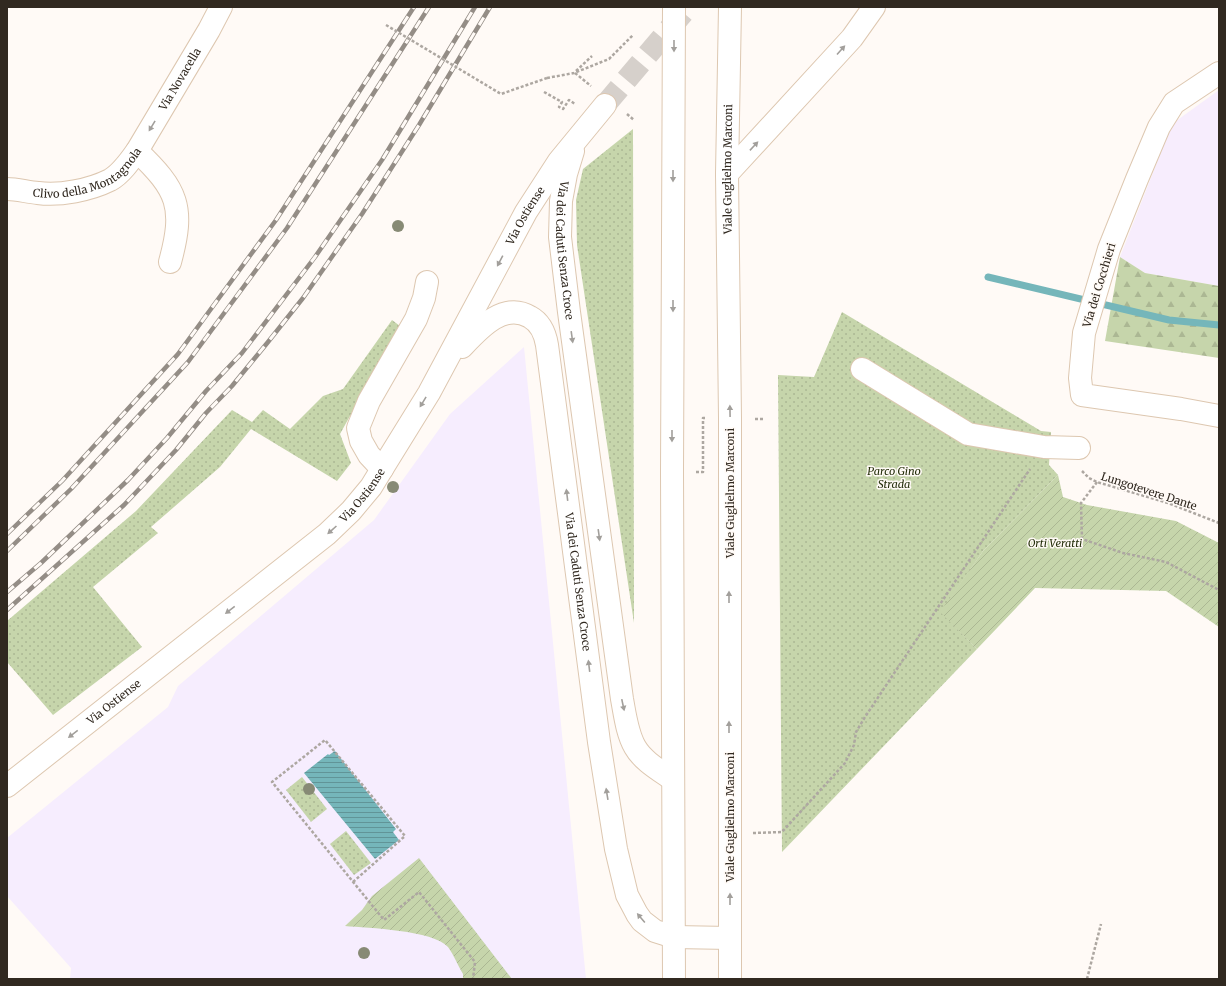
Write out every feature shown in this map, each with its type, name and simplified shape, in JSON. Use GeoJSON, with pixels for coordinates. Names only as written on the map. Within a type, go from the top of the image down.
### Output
{"type":"FeatureCollection","features":[{"type":"Feature","properties":{"kind":"main road","name":"Via Novacella"},"geometry":{"type":"LineString","coordinates":[[137,151],[209,30],[221,7]]}},
{"type":"Feature","properties":{"kind":"main road"},"geometry":{"type":"LineString","coordinates":[[674,7],[672,472],[672,779],[674,979]]}},
{"type":"Feature","properties":{"kind":"main road","name":"Viale Guglielmo Marconi"},"geometry":{"type":"LineString","coordinates":[[730,7],[727,174],[730,418],[730,979]]}},
{"type":"Feature","properties":{"kind":"main road"},"geometry":{"type":"LineString","coordinates":[[727,174],[852,38],[874,7]]}},
{"type":"Feature","properties":{"kind":"main road","name":"Via dei Cocchieri"},"geometry":{"type":"LineString","coordinates":[[1219,73],[1174,103],[1159,127],[1109,249],[1084,333],[1080,378],[1082,395],[1219,416]]}},
{"type":"Feature","properties":{"kind":"main road","name":"Via Ostiense"},"geometry":{"type":"LineString","coordinates":[[7,786],[326,534],[351,511],[371,487],[443,368],[526,212],[559,162],[605,105]]}},
{"type":"Feature","properties":{"kind":"main road","name":"Via dei Caduti Senza Croce"},"geometry":{"type":"LineString","coordinates":[[582,134],[573,152],[566,174],[560,201],[559,225],[570,320],[622,699],[630,735],[635,748],[646,760],[672,779]]}},
{"type":"Feature","properties":{"kind":"main road","name":"Clivo della Montagnola"},"geometry":{"type":"LineString","coordinates":[[7,189],[57,194],[79,191],[110,180],[125,166],[137,151],[152,165],[167,184],[176,204],[178,219],[176,239],[170,262]]}},
{"type":"Feature","properties":{"kind":"main road"},"geometry":{"type":"LineString","coordinates":[[382,469],[369,455],[361,440],[358,428],[369,401],[416,319],[424,298],[427,282]]}},
{"type":"Feature","properties":{"kind":"main road","name":"Via dei Caduti Senza Croce"},"geometry":{"type":"LineString","coordinates":[[443,368],[482,326],[505,313],[514,311],[524,313],[535,320],[543,330],[548,346],[599,742],[617,856],[627,895],[637,914],[642,921],[655,931],[674,938]]}},
{"type":"Feature","properties":{"kind":"main road"},"geometry":{"type":"LineString","coordinates":[[862,369],[968,434],[1044,447],[1079,448]]}},
{"type":"Feature","properties":{"kind":"main road"},"geometry":{"type":"LineString","coordinates":[[674,938],[730,938]]}},
{"type":"Feature","properties":{"kind":"path"},"geometry":{"type":"LineString","coordinates":[[386,25],[501,94],[547,78],[574,73],[609,59],[633,35]]}},
{"type":"Feature","properties":{"kind":"path"},"geometry":{"type":"LineString","coordinates":[[574,73],[592,56]]}},
{"type":"Feature","properties":{"kind":"path"},"geometry":{"type":"LineString","coordinates":[[544,92],[562,102],[559,107],[563,110],[569,100],[579,107]]}},
{"type":"Feature","properties":{"kind":"path"},"geometry":{"type":"LineString","coordinates":[[694,472],[703,472],[703,418],[707,418]]}},
{"type":"Feature","properties":{"kind":"path"},"geometry":{"type":"LineString","coordinates":[[755,419],[764,419]]}},
{"type":"Feature","properties":{"kind":"path"},"geometry":{"type":"LineString","coordinates":[[730,834],[782,832],[845,762],[854,745],[856,732],[865,717],[1044,447]]}},
{"type":"Feature","properties":{"kind":"path","name":"Lungotevere Dante"},"geometry":{"type":"LineString","coordinates":[[1079,448],[1079,463],[1081,469],[1089,478],[1097,482],[1168,503],[1219,523]]}},
{"type":"Feature","properties":{"kind":"path"},"geometry":{"type":"LineString","coordinates":[[1097,482],[1081,503],[1082,539],[1123,553],[1166,562],[1219,590]]}},
{"type":"Feature","properties":{"kind":"path"},"geometry":{"type":"LineString","coordinates":[[353,882],[405,836],[325,740],[272,782],[353,882],[384,920],[419,892],[475,962],[473,979]]}},
{"type":"Feature","properties":{"kind":"path"},"geometry":{"type":"LineString","coordinates":[[1087,979],[1101,924]]}},
{"type":"Feature","properties":{"kind":"shaded area"},"geometry":{"type":"Polygon","coordinates":[[[1219,90],[1219,286],[1145,273],[1120,257],[1172,124],[1219,90]]]}},
{"type":"Feature","properties":{"kind":"shaded area"},"geometry":{"type":"Polygon","coordinates":[[[524,347],[586,979],[70,979],[71,968],[7,896],[7,838],[168,707],[178,686],[374,520],[450,414],[524,347]]]}},
{"type":"Feature","properties":{"kind":"green space"},"geometry":{"type":"Polygon","coordinates":[[[633,129],[634,623],[577,245],[576,200],[583,169],[633,129]]]}},
{"type":"Feature","properties":{"kind":"green space"},"geometry":{"type":"Polygon","coordinates":[[[1120,257],[1145,273],[1219,286],[1219,358],[1105,341],[1120,257]]]}},
{"type":"Feature","properties":{"kind":"green space","name":"Parco Gino Strada"},"geometry":{"type":"Polygon","coordinates":[[[842,312],[1041,431],[1051,432],[1049,465],[1058,475],[983,551],[941,612],[977,649],[782,852],[778,375],[814,377],[842,312]]]}},
{"type":"Feature","properties":{"kind":"green space"},"geometry":{"type":"Polygon","coordinates":[[[392,320],[400,326],[340,434],[351,463],[337,481],[251,429],[220,467],[151,527],[158,533],[93,587],[142,647],[53,715],[7,662],[7,621],[136,511],[232,410],[252,422],[263,410],[290,429],[323,396],[343,389],[392,320]]]}},
{"type":"Feature","properties":{"kind":"green space","name":"Orti Veratti"},"geometry":{"type":"Polygon","coordinates":[[[1058,475],[1063,497],[1087,505],[1176,521],[1219,543],[1219,627],[1166,591],[1035,588],[977,649],[940,612],[983,551],[1058,475]]]}},
{"type":"Feature","properties":{"kind":"green space"},"geometry":{"type":"Polygon","coordinates":[[[302,777],[327,809],[311,822],[286,790],[302,777]]]}},
{"type":"Feature","properties":{"kind":"green space"},"geometry":{"type":"Polygon","coordinates":[[[346,831],[371,863],[354,875],[330,844],[346,831]]]}},
{"type":"Feature","properties":{"kind":"green space"},"geometry":{"type":"Polygon","coordinates":[[[419,858],[512,979],[463,979],[463,974],[448,947],[440,941],[429,937],[400,931],[345,926],[362,910],[372,896],[419,858]]]}},
{"type":"Feature","properties":{"kind":"water"},"geometry":{"type":"Polygon","coordinates":[[[335,751],[396,829],[393,832],[399,840],[375,859],[304,773],[328,754],[329,755],[335,751]]]}},
{"type":"Feature","properties":{"kind":"waterway"},"geometry":{"type":"LineString","coordinates":[[988,277],[1169,320],[1219,325]]}},
{"type":"Feature","properties":{"kind":"tunnel"},"geometry":{"type":"LineString","coordinates":[[605,105],[688,7]]}},
{"type":"Feature","properties":{"kind":"railway"},"geometry":{"type":"LineString","coordinates":[[7,534],[62,481],[178,354],[276,220],[414,7]]}},
{"type":"Feature","properties":{"kind":"railway"},"geometry":{"type":"LineString","coordinates":[[7,551],[71,489],[188,362],[287,228],[429,7]]}},
{"type":"Feature","properties":{"kind":"railway"},"geometry":{"type":"LineString","coordinates":[[7,592],[41,563],[128,480],[167,438],[206,391],[242,353],[315,257],[382,160],[475,7]]}},
{"type":"Feature","properties":{"kind":"railway"},"geometry":{"type":"LineString","coordinates":[[7,610],[124,505],[176,450],[268,342],[303,298],[362,214],[419,125],[490,7]]}}]}
